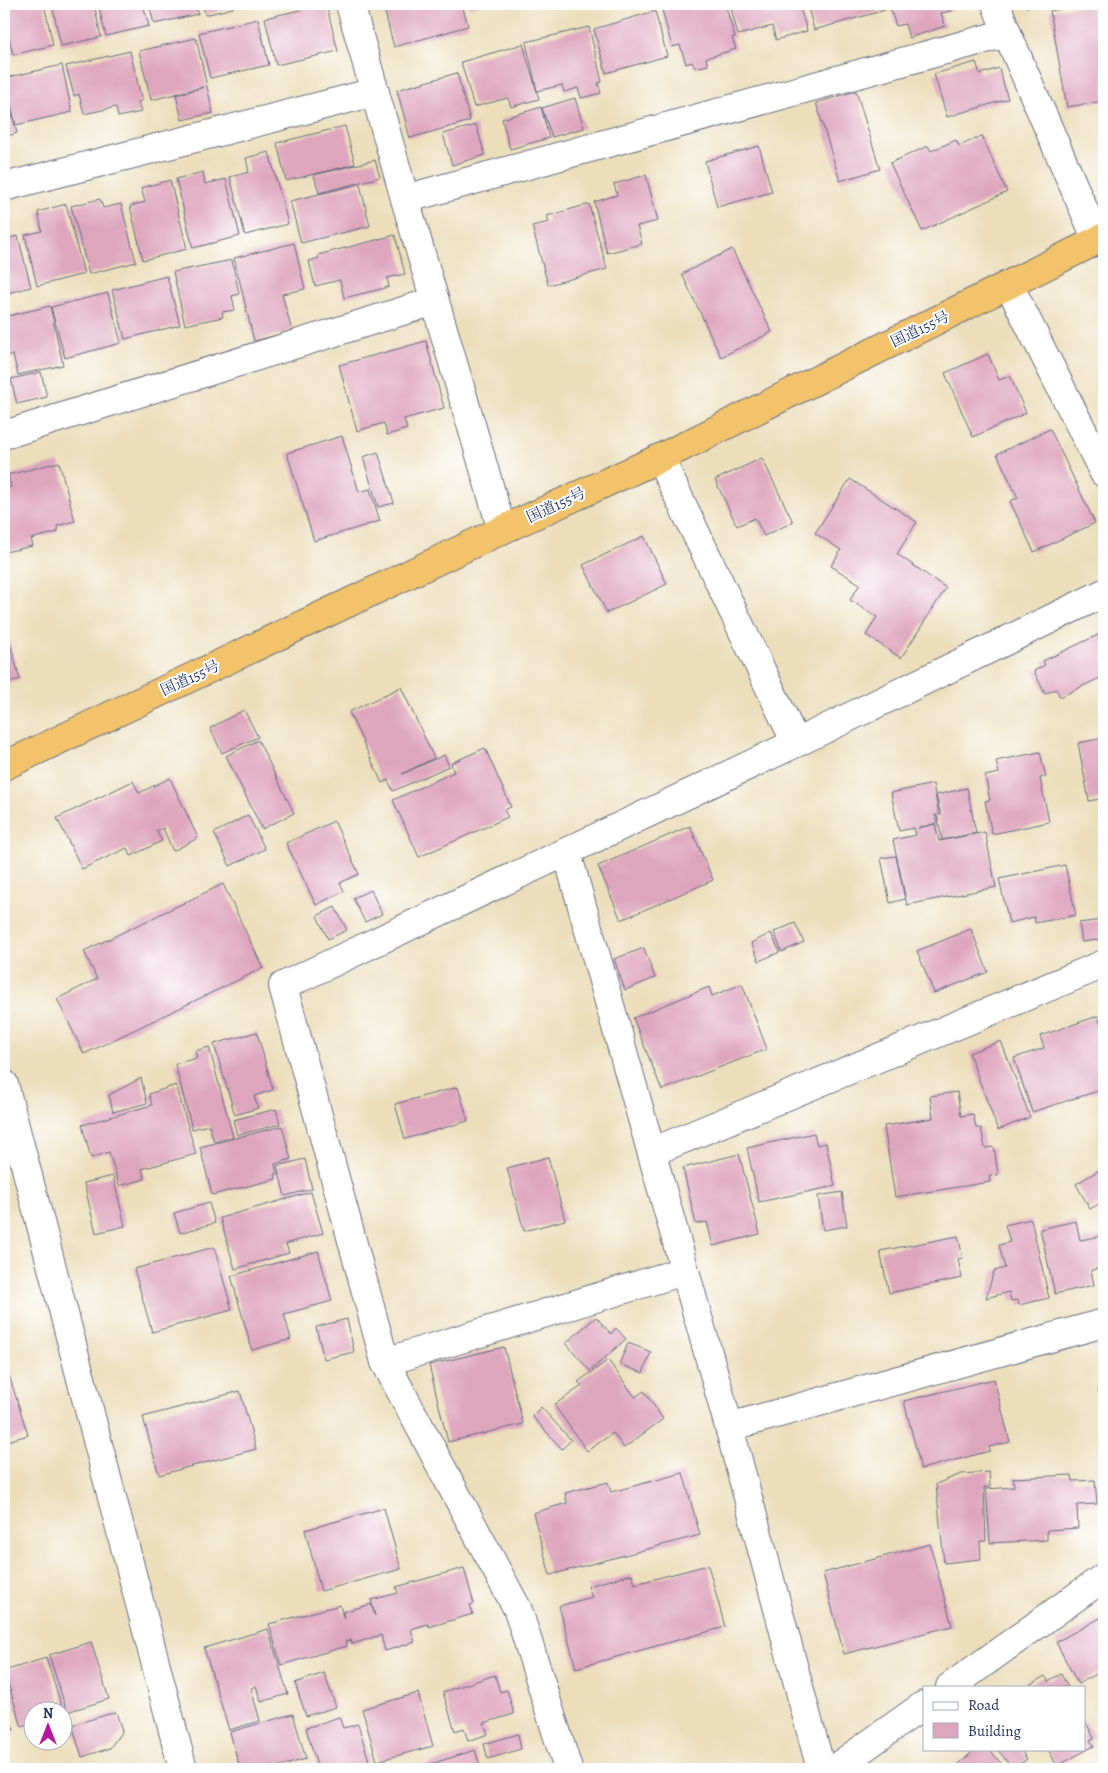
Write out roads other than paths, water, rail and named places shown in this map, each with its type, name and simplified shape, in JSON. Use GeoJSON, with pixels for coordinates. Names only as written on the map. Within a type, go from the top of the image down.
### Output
{"type":"FeatureCollection","features":[{"type":"Feature","properties":{"kind":"highway","name":"国道155号"},"geometry":{"type":"LineString","coordinates":[[4,766],[502,530],[660,458],[1101,238]]}},
{"type":"Feature","properties":{"kind":"street"},"geometry":{"type":"LineString","coordinates":[[350,4],[502,530]]}},
{"type":"Feature","properties":{"kind":"street"},"geometry":{"type":"LineString","coordinates":[[996,4],[1007,33],[1101,238]]}},
{"type":"Feature","properties":{"kind":"street"},"geometry":{"type":"LineString","coordinates":[[405,199],[1007,33]]}},
{"type":"Feature","properties":{"kind":"street"},"geometry":{"type":"LineString","coordinates":[[4,187],[375,92]]}},
{"type":"Feature","properties":{"kind":"street"},"geometry":{"type":"LineString","coordinates":[[1008,285],[1104,473]]}},
{"type":"Feature","properties":{"kind":"street"},"geometry":{"type":"LineString","coordinates":[[4,435],[435,301]]}},
{"type":"Feature","properties":{"kind":"street"},"geometry":{"type":"LineString","coordinates":[[660,458],[796,744]]}},
{"type":"Feature","properties":{"kind":"street"},"geometry":{"type":"LineString","coordinates":[[568,1769],[518,1610],[385,1362],[283,986],[796,744],[1104,593]]}},
{"type":"Feature","properties":{"kind":"street"},"geometry":{"type":"LineString","coordinates":[[567,853],[729,1426],[821,1769]]}},
{"type":"Feature","properties":{"kind":"street"},"geometry":{"type":"LineString","coordinates":[[652,1152],[1104,964]]}},
{"type":"Feature","properties":{"kind":"street"},"geometry":{"type":"LineString","coordinates":[[4,1084],[182,1769]]}},
{"type":"Feature","properties":{"kind":"street"},"geometry":{"type":"LineString","coordinates":[[385,1362],[684,1272]]}},
{"type":"Feature","properties":{"kind":"street"},"geometry":{"type":"LineString","coordinates":[[729,1426],[1104,1323]]}},
{"type":"Feature","properties":{"kind":"street"},"geometry":{"type":"LineString","coordinates":[[951,1686],[1104,1577]]}},
{"type":"Feature","properties":{"kind":"street"},"geometry":{"type":"LineString","coordinates":[[834,1769],[923,1706]]}}]}
